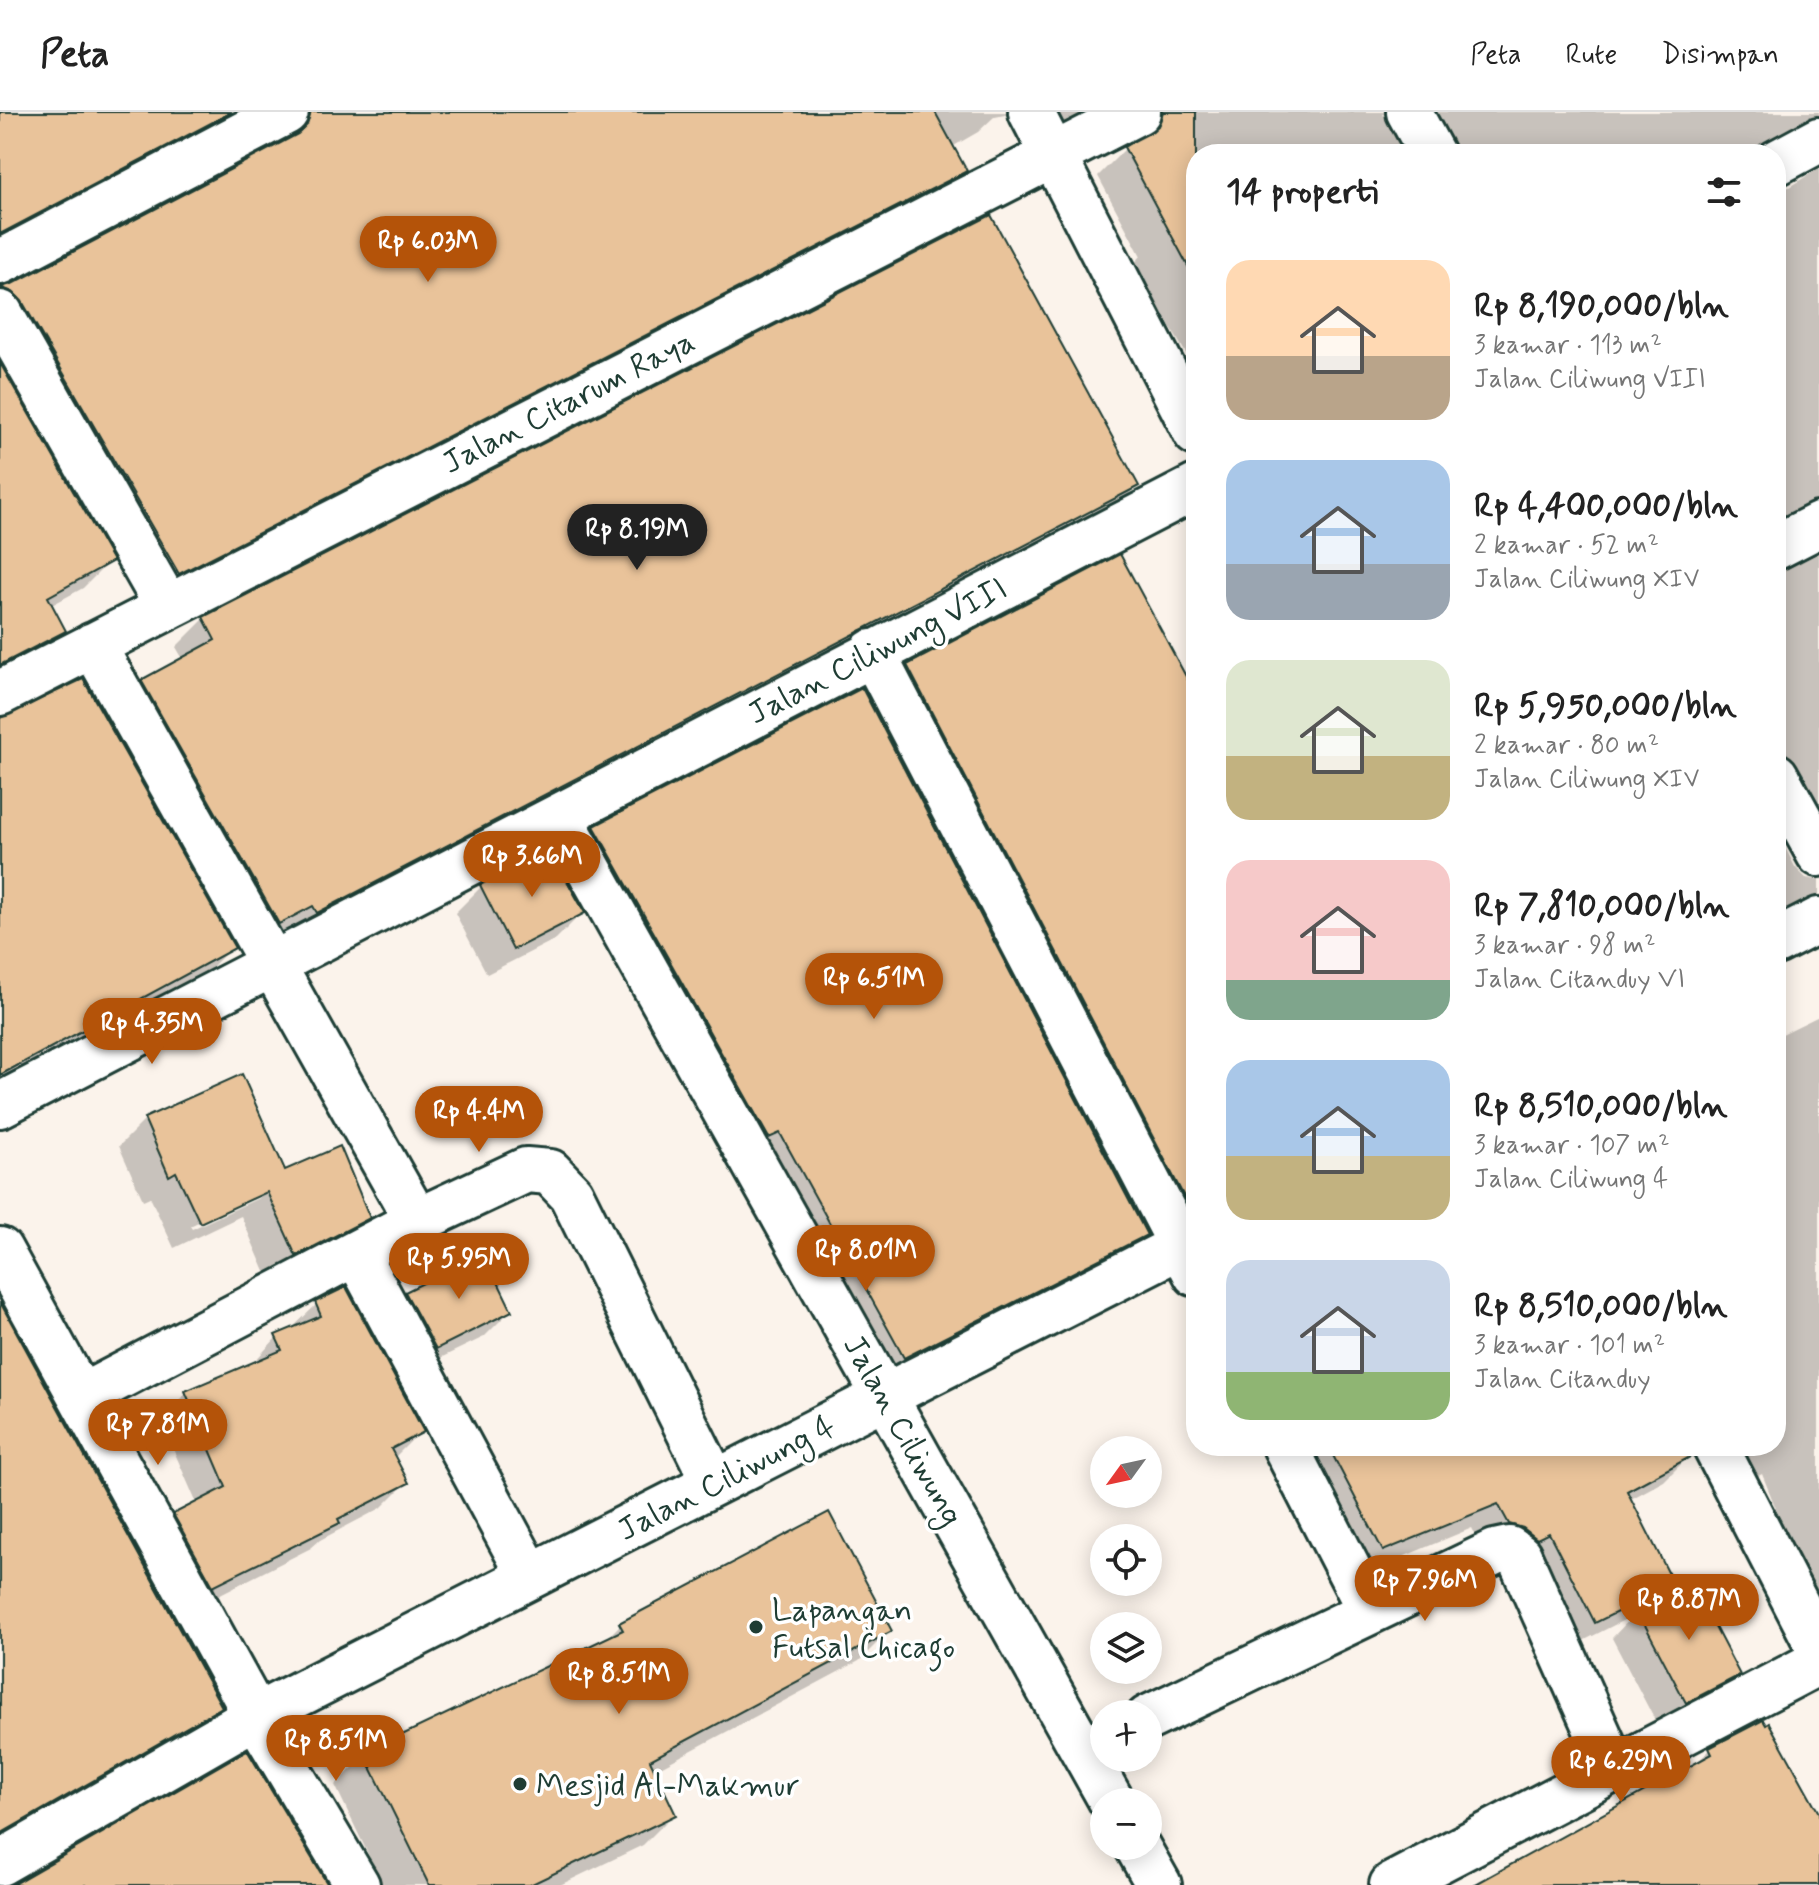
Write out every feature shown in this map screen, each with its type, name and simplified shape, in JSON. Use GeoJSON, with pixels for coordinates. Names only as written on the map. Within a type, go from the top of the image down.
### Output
{"type":"FeatureCollection","features":[{"type":"Feature","properties":{"kind":"street"},"geometry":{"type":"LineString","coordinates":[[0,262],[286,112]]}},
{"type":"Feature","properties":{"kind":"street"},"geometry":{"type":"LineString","coordinates":[[1031,112],[1186,414]]}},
{"type":"Feature","properties":{"kind":"street","name":"Jalan Citarum Raya"},"geometry":{"type":"LineString","coordinates":[[0,693],[1052,153],[1138,112]]}},
{"type":"Feature","properties":{"kind":"street"},"geometry":{"type":"LineString","coordinates":[[1409,112],[1427,144]]}},
{"type":"Feature","properties":{"kind":"street"},"geometry":{"type":"LineString","coordinates":[[1786,158],[1819,140]]}},
{"type":"Feature","properties":{"kind":"street"},"geometry":{"type":"LineString","coordinates":[[0,313],[167,606]]}},
{"type":"Feature","properties":{"kind":"street","name":"Jalan Ciliwung VIII"},"geometry":{"type":"LineString","coordinates":[[0,1105],[1186,492]]}},
{"type":"Feature","properties":{"kind":"street"},"geometry":{"type":"LineString","coordinates":[[1786,542],[1819,525]]}},
{"type":"Feature","properties":{"kind":"street"},"geometry":{"type":"LineString","coordinates":[[93,645],[417,1221]]}},
{"type":"Feature","properties":{"kind":"street"},"geometry":{"type":"LineString","coordinates":[[872,652],[1186,1244]]}},
{"type":"Feature","properties":{"kind":"street"},"geometry":{"type":"LineString","coordinates":[[1786,794],[1819,854]]}},
{"type":"Feature","properties":{"kind":"street","name":"Jalan Ciliwung"},"geometry":{"type":"LineString","coordinates":[[560,817],[885,1396],[1090,1739]]}},
{"type":"Feature","properties":{"kind":"street"},"geometry":{"type":"LineString","coordinates":[[1786,937],[1819,920]]}},
{"type":"Feature","properties":{"kind":"street"},"geometry":{"type":"LineString","coordinates":[[81,1397],[417,1221],[526,1170],[550,1172],[571,1194],[714,1482]]}},
{"type":"Feature","properties":{"kind":"street"},"geometry":{"type":"LineString","coordinates":[[0,1250],[256,1716],[357,1885]]}},
{"type":"Feature","properties":{"kind":"street"},"geometry":{"type":"LineString","coordinates":[[356,1253],[530,1576]]}},
{"type":"Feature","properties":{"kind":"street","name":"Jalan Ciliwung 4"},"geometry":{"type":"LineString","coordinates":[[0,1863],[256,1716],[885,1396],[1186,1255]]}},
{"type":"Feature","properties":{"kind":"street"},"geometry":{"type":"LineString","coordinates":[[1290,1456],[1370,1611]]}},
{"type":"Feature","properties":{"kind":"street"},"geometry":{"type":"LineString","coordinates":[[1720,1456],[1819,1648]]}},
{"type":"Feature","properties":{"kind":"street"},"geometry":{"type":"LineString","coordinates":[[1162,1711],[1495,1552],[1509,1549],[1519,1556],[1614,1769]]}},
{"type":"Feature","properties":{"kind":"street"},"geometry":{"type":"LineString","coordinates":[[1392,1885],[1819,1662]]}},
{"type":"Feature","properties":{"kind":"street"},"geometry":{"type":"LineString","coordinates":[[1145,1860],[1159,1885]]}},
{"type":"Feature","properties":{"kind":"building"},"geometry":{"type":"Polygon","coordinates":[[[0,112],[232,112],[0,234],[0,112]]]}},
{"type":"Feature","properties":{"kind":"building"},"geometry":{"type":"Polygon","coordinates":[[[311,112],[935,112],[967,171],[179,574],[22,301],[13,292],[0,287],[12,284],[298,134],[307,125],[311,112]]]}},
{"type":"Feature","properties":{"kind":"building"},"geometry":{"type":"Polygon","coordinates":[[[1163,112],[1196,112],[1196,144],[1186,144],[1186,262],[1124,147],[1158,126],[1163,112]]]}},
{"type":"Feature","properties":{"kind":"building"},"geometry":{"type":"Polygon","coordinates":[[[991,215],[1139,486],[317,913],[313,906],[279,924],[141,680],[215,640],[203,617],[991,215]]]}},
{"type":"Feature","properties":{"kind":"building"},"geometry":{"type":"Polygon","coordinates":[[[0,363],[113,561],[48,597],[66,631],[0,665],[0,363]]]}},
{"type":"Feature","properties":{"kind":"building"},"geometry":{"type":"Polygon","coordinates":[[[1120,554],[1186,676],[1186,1201],[907,665],[1120,554]]]}},
{"type":"Feature","properties":{"kind":"building"},"geometry":{"type":"Polygon","coordinates":[[[83,679],[235,948],[0,1075],[0,718],[83,679]]]}},
{"type":"Feature","properties":{"kind":"building"},"geometry":{"type":"Polygon","coordinates":[[[862,688],[1147,1235],[904,1358],[780,1133],[769,1138],[594,826],[862,688]]]}},
{"type":"Feature","properties":{"kind":"building"},"geometry":{"type":"Polygon","coordinates":[[[549,849],[585,913],[513,950],[480,885],[549,849]]]}},
{"type":"Feature","properties":{"kind":"building"},"geometry":{"type":"Polygon","coordinates":[[[242,1074],[285,1170],[340,1146],[370,1218],[296,1256],[267,1192],[200,1223],[176,1172],[169,1176],[144,1118],[242,1074]]]}},
{"type":"Feature","properties":{"kind":"building"},"geometry":{"type":"Polygon","coordinates":[[[484,1253],[512,1311],[436,1349],[405,1292],[484,1253]]]}},
{"type":"Feature","properties":{"kind":"building"},"geometry":{"type":"Polygon","coordinates":[[[346,1287],[424,1432],[391,1449],[409,1483],[338,1519],[340,1523],[213,1586],[173,1514],[226,1487],[185,1391],[282,1350],[275,1335],[321,1316],[315,1302],[346,1287]]]}},
{"type":"Feature","properties":{"kind":"building"},"geometry":{"type":"Polygon","coordinates":[[[0,1302],[222,1707],[0,1834],[0,1302]]]}},
{"type":"Feature","properties":{"kind":"building"},"geometry":{"type":"Polygon","coordinates":[[[1333,1456],[1692,1456],[1627,1491],[1674,1584],[1595,1623],[1549,1533],[1537,1539],[1523,1528],[1509,1524],[1498,1504],[1383,1551],[1333,1456]]]}},
{"type":"Feature","properties":{"kind":"building"},"geometry":{"type":"Polygon","coordinates":[[[829,1512],[892,1631],[650,1760],[676,1815],[530,1885],[429,1885],[364,1753],[623,1630],[619,1623],[829,1512]]]}},
{"type":"Feature","properties":{"kind":"building"},"geometry":{"type":"Polygon","coordinates":[[[1691,1581],[1740,1675],[1686,1703],[1637,1610],[1691,1581]]]}},
{"type":"Feature","properties":{"kind":"building"},"geometry":{"type":"Polygon","coordinates":[[[1763,1720],[1766,1725],[1769,1723],[1819,1813],[1819,1885],[1474,1885],[1712,1754],[1709,1748],[1763,1720]]]}},
{"type":"Feature","properties":{"kind":"building"},"geometry":{"type":"Polygon","coordinates":[[[247,1750],[328,1885],[12,1885],[247,1750]]]}},
{"type":"Feature","properties":{"kind":"place","name":"Lapangan Futsal Chicago"},"geometry":{"type":"Point","coordinates":[756,1627]}},
{"type":"Feature","properties":{"kind":"place","name":"Mesjid Al-Makmur"},"geometry":{"type":"Point","coordinates":[520,1784]}}]}
